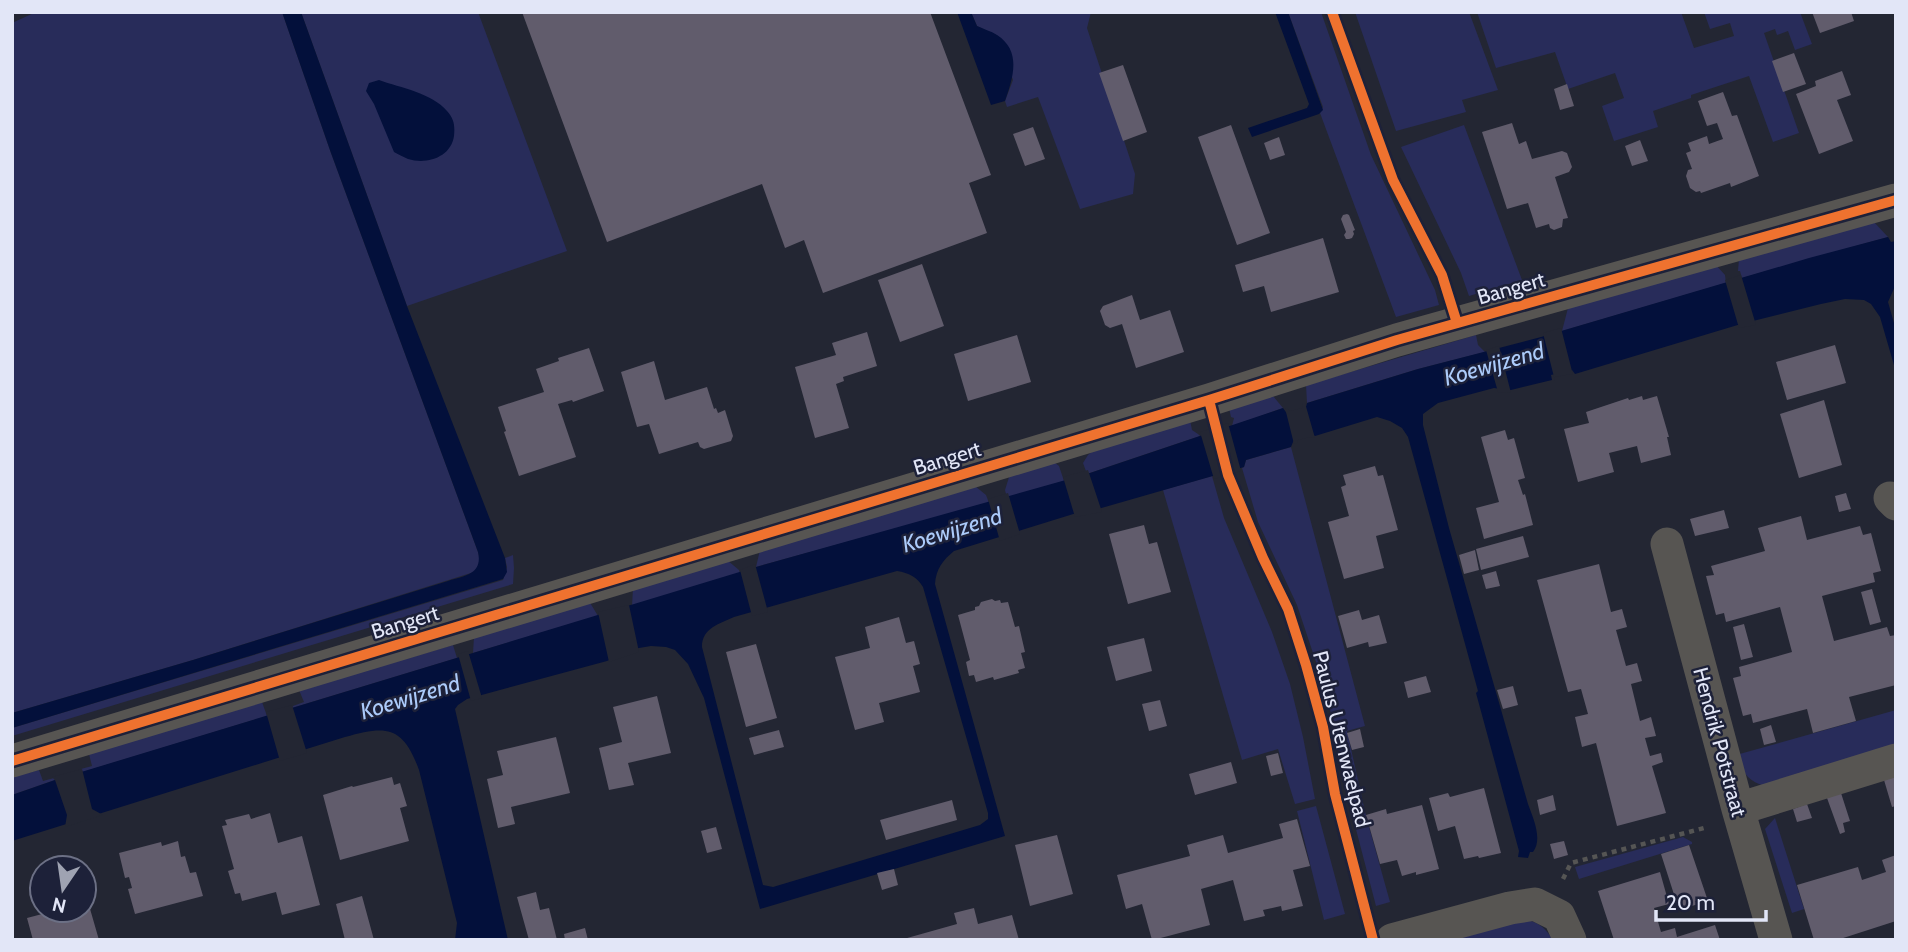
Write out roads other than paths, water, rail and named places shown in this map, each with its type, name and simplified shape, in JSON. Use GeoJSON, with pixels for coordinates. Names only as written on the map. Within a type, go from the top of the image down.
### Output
{"type":"FeatureCollection","features":[{"type":"Feature","properties":{"kind":"street","name":"Bangert"},"geometry":{"type":"LineString","coordinates":[[12,761],[1397,341],[1896,200]]}},
{"type":"Feature","properties":{"kind":"street","name":"Hendrik Potstraat"},"geometry":{"type":"LineString","coordinates":[[1667,544],[1776,940]]}},
{"type":"Feature","properties":{"kind":"street"},"geometry":{"type":"LineString","coordinates":[[1739,813],[1896,760]]}},
{"type":"Feature","properties":{"kind":"street"},"geometry":{"type":"LineString","coordinates":[[1392,940],[1510,908],[1535,904],[1559,916],[1570,940]]}},
{"type":"Feature","properties":{"kind":"water"},"geometry":{"type":"Polygon","coordinates":[[[282,12],[301,12],[407,306],[505,558],[507,572],[503,579],[12,728],[12,713],[461,577],[471,573],[478,565],[478,552],[282,12]]]}},
{"type":"Feature","properties":{"kind":"water"},"geometry":{"type":"Polygon","coordinates":[[[957,12],[971,12],[977,26],[997,35],[1010,49],[1013,74],[1005,101],[991,105],[957,12]]]}},
{"type":"Feature","properties":{"kind":"water"},"geometry":{"type":"Polygon","coordinates":[[[1275,12],[1288,12],[1323,110],[1319,114],[1252,137],[1248,128],[1307,108],[1309,104],[1275,12]]]}},
{"type":"Feature","properties":{"kind":"water"},"geometry":{"type":"Polygon","coordinates":[[[379,80],[425,95],[447,111],[454,122],[454,136],[443,154],[430,160],[415,161],[394,152],[366,91],[369,83],[379,80]]]}},
{"type":"Feature","properties":{"kind":"water","name":"Koewijzend"},"geometry":{"type":"Polygon","coordinates":[[[1888,237],[1891,242],[1896,241],[1896,284],[1888,302],[1896,330],[1896,372],[1880,317],[1871,304],[1864,300],[1845,299],[1741,324],[1575,374],[1572,370],[1551,375],[1552,380],[1511,390],[1494,388],[1438,403],[1423,414],[1423,425],[1449,528],[1536,828],[1536,847],[1528,858],[1518,857],[1519,851],[1476,693],[1478,691],[1408,437],[1402,428],[1377,417],[1315,436],[1310,433],[1295,437],[1291,447],[1246,460],[1244,467],[1083,511],[954,551],[947,558],[939,569],[935,584],[1005,836],[760,909],[704,698],[688,664],[675,650],[651,646],[633,649],[607,661],[467,699],[455,709],[508,940],[455,940],[457,923],[419,770],[413,755],[400,737],[383,731],[345,737],[12,841],[12,795],[55,780],[756,567],[1087,474],[1283,408],[1288,415],[1305,411],[1307,403],[1418,369],[1541,337],[1888,237]],[[897,571],[734,617],[712,628],[705,635],[702,647],[763,885],[773,887],[980,825],[988,819],[923,587],[909,574],[897,571]]]}}]}
